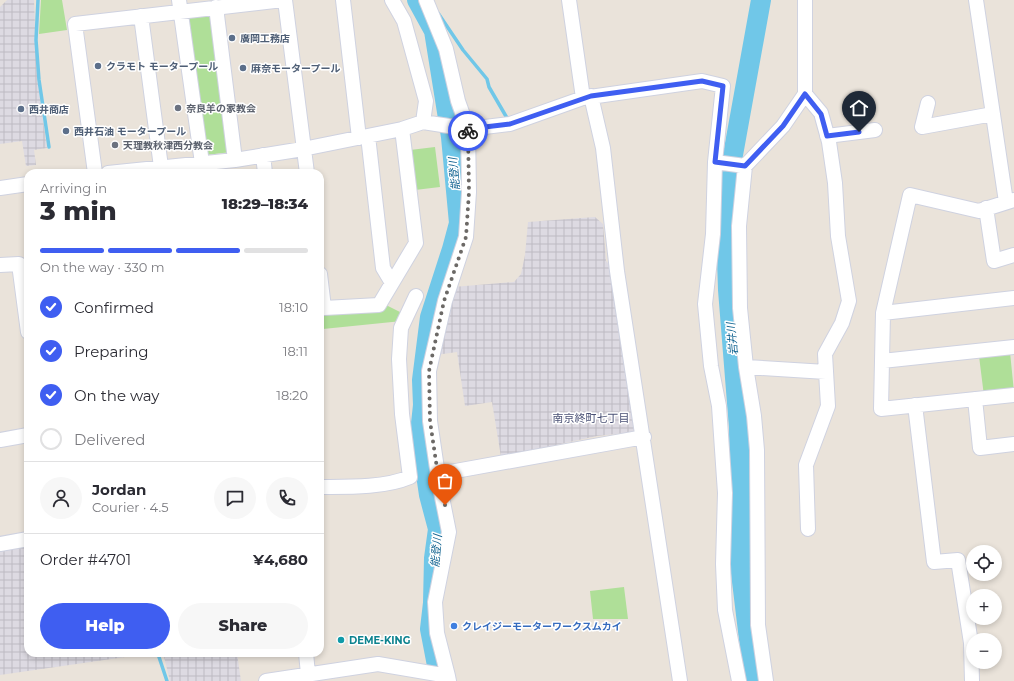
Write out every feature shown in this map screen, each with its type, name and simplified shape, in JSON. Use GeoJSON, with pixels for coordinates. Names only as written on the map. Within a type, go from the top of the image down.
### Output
{"type":"FeatureCollection","features":[{"type":"Feature","properties":{"kind":"street"},"geometry":{"type":"LineString","coordinates":[[94,169],[75,24],[141,16],[180,6],[216,7],[284,0],[306,169]]}},
{"type":"Feature","properties":{"kind":"street"},"geometry":{"type":"LineString","coordinates":[[343,0],[383,268],[392,283]]}},
{"type":"Feature","properties":{"kind":"street"},"geometry":{"type":"LineString","coordinates":[[392,0],[404,21],[426,101],[429,123]]}},
{"type":"Feature","properties":{"kind":"street"},"geometry":{"type":"LineString","coordinates":[[266,681],[315,676],[378,664],[437,677],[442,659],[435,615],[437,586],[449,532],[430,421],[429,371],[444,301],[466,237],[469,192],[464,129],[458,101],[446,49],[426,0]]}},
{"type":"Feature","properties":{"kind":"street"},"geometry":{"type":"LineString","coordinates":[[569,0],[587,97],[603,148],[616,264],[644,437],[658,541],[680,681]]}},
{"type":"Feature","properties":{"kind":"street"},"geometry":{"type":"LineString","coordinates":[[766,681],[758,626],[757,450],[740,308],[739,226],[743,166],[783,126],[805,94],[805,0]]}},
{"type":"Feature","properties":{"kind":"street"},"geometry":{"type":"LineString","coordinates":[[976,0],[993,114],[1010,201],[979,211],[910,195],[883,313],[881,409],[1014,395]]}},
{"type":"Feature","properties":{"kind":"street"},"geometry":{"type":"LineString","coordinates":[[180,6],[202,163]]}},
{"type":"Feature","properties":{"kind":"street"},"geometry":{"type":"LineString","coordinates":[[216,7],[235,160]]}},
{"type":"Feature","properties":{"kind":"street"},"geometry":{"type":"LineString","coordinates":[[141,16],[161,167]]}},
{"type":"Feature","properties":{"kind":"street"},"geometry":{"type":"LineString","coordinates":[[143,169],[161,167],[186,169],[202,163],[235,160],[303,149],[429,123],[464,129],[510,124],[587,97],[702,81],[723,86],[713,234],[705,304],[711,366],[720,406],[725,493],[723,564],[725,610],[739,681]]}},
{"type":"Feature","properties":{"kind":"street"},"geometry":{"type":"LineString","coordinates":[[805,94],[821,114],[827,136],[834,183],[838,236],[849,301],[842,323],[825,354],[828,406],[806,465],[808,529]]}},
{"type":"Feature","properties":{"kind":"street"},"geometry":{"type":"LineString","coordinates":[[928,103],[922,127],[993,114]]}},
{"type":"Feature","properties":{"kind":"street"},"geometry":{"type":"LineString","coordinates":[[324,308],[378,305],[416,244],[402,129]]}},
{"type":"Feature","properties":{"kind":"street"},"geometry":{"type":"LineString","coordinates":[[827,136],[875,130]]}},
{"type":"Feature","properties":{"kind":"street"},"geometry":{"type":"LineString","coordinates":[[263,155],[265,169]]}},
{"type":"Feature","properties":{"kind":"street"},"geometry":{"type":"LineString","coordinates":[[718,162],[743,166]]}},
{"type":"Feature","properties":{"kind":"street"},"geometry":{"type":"LineString","coordinates":[[0,188],[24,185]]}},
{"type":"Feature","properties":{"kind":"street"},"geometry":{"type":"LineString","coordinates":[[986,208],[994,260],[1014,255]]}},
{"type":"Feature","properties":{"kind":"street"},"geometry":{"type":"LineString","coordinates":[[0,265],[19,264],[24,302]]}},
{"type":"Feature","properties":{"kind":"street"},"geometry":{"type":"LineString","coordinates":[[324,487],[350,487],[402,481],[410,477],[402,414],[399,359],[401,328],[416,296]]}},
{"type":"Feature","properties":{"kind":"street"},"geometry":{"type":"LineString","coordinates":[[883,313],[1014,298]]}},
{"type":"Feature","properties":{"kind":"street"},"geometry":{"type":"LineString","coordinates":[[882,361],[1014,346]]}},
{"type":"Feature","properties":{"kind":"street"},"geometry":{"type":"LineString","coordinates":[[746,367],[826,372]]}},
{"type":"Feature","properties":{"kind":"street"},"geometry":{"type":"LineString","coordinates":[[975,399],[980,448],[1014,444]]}},
{"type":"Feature","properties":{"kind":"street"},"geometry":{"type":"LineString","coordinates":[[915,405],[934,562],[958,560],[971,643],[972,681]]}},
{"type":"Feature","properties":{"kind":"street"},"geometry":{"type":"LineString","coordinates":[[0,440],[24,436]]}},
{"type":"Feature","properties":{"kind":"street"},"geometry":{"type":"LineString","coordinates":[[439,474],[644,437]]}},
{"type":"Feature","properties":{"kind":"street"},"geometry":{"type":"LineString","coordinates":[[0,544],[24,541]]}},
{"type":"Feature","properties":{"kind":"street"},"geometry":{"type":"LineString","coordinates":[[308,657],[315,676]]}},
{"type":"Feature","properties":{"kind":"shaded area","name":"西井商店"},"geometry":{"type":"Polygon","coordinates":[[[7,0],[34,0],[37,77],[47,148],[34,150],[36,165],[26,166],[22,141],[0,144],[0,7],[7,0]]]}},
{"type":"Feature","properties":{"kind":"shaded area"},"geometry":{"type":"Polygon","coordinates":[[[595,217],[603,224],[606,261],[611,266],[634,432],[597,436],[501,457],[492,402],[465,406],[457,352],[436,355],[453,287],[514,282],[521,274],[525,255],[528,222],[595,217]]]}},
{"type":"Feature","properties":{"kind":"shaded area"},"geometry":{"type":"Polygon","coordinates":[[[24,545],[24,657],[125,657],[0,675],[0,548],[24,545]]]}},
{"type":"Feature","properties":{"kind":"shaded area"},"geometry":{"type":"Polygon","coordinates":[[[164,657],[238,657],[241,681],[170,681],[164,657]]]}},
{"type":"Feature","properties":{"kind":"green space"},"geometry":{"type":"Polygon","coordinates":[[[41,0],[62,0],[67,30],[39,34],[41,0]]]}},
{"type":"Feature","properties":{"kind":"green space"},"geometry":{"type":"Polygon","coordinates":[[[213,13],[231,152],[206,155],[189,16],[213,13]]]}},
{"type":"Feature","properties":{"kind":"green space"},"geometry":{"type":"Polygon","coordinates":[[[435,147],[440,187],[415,190],[410,150],[435,147]]]}},
{"type":"Feature","properties":{"kind":"green space"},"geometry":{"type":"Polygon","coordinates":[[[384,304],[404,314],[402,321],[324,329],[324,314],[384,304]]]}},
{"type":"Feature","properties":{"kind":"green space"},"geometry":{"type":"Polygon","coordinates":[[[1010,352],[1014,392],[984,396],[979,356],[1010,352]]]}},
{"type":"Feature","properties":{"kind":"green space"},"geometry":{"type":"Polygon","coordinates":[[[624,587],[628,619],[593,619],[590,591],[624,587]]]}},
{"type":"Feature","properties":{"kind":"waterway"},"geometry":{"type":"LineString","coordinates":[[38,0],[36,40],[39,80],[49,147]]}},
{"type":"Feature","properties":{"kind":"waterway","name":"能登川"},"geometry":{"type":"LineString","coordinates":[[417,0],[434,31],[451,137],[459,223],[430,317],[422,380],[423,405],[420,433],[429,495],[438,529],[434,558],[433,603],[430,629],[440,681]]}},
{"type":"Feature","properties":{"kind":"waterway","name":"岩井川"},"geometry":{"type":"LineString","coordinates":[[754,681],[741,573],[739,428],[728,290],[726,228],[729,177],[761,0]]}},
{"type":"Feature","properties":{"kind":"waterway"},"geometry":{"type":"LineString","coordinates":[[438,13],[463,50],[487,79],[489,87],[507,118]]}},
{"type":"Feature","properties":{"kind":"waterway"},"geometry":{"type":"LineString","coordinates":[[159,657],[167,681]]}},
{"type":"Feature","properties":{"kind":"way so far"},"geometry":{"type":"LineString","coordinates":[[445,505],[439,482],[430,421],[429,371],[444,301],[466,237],[469,192],[468,131]]}},
{"type":"Feature","properties":{"kind":"place","name":"廣岡工務店"},"geometry":{"type":"Point","coordinates":[232,38]}},
{"type":"Feature","properties":{"kind":"place","name":"クラモト モータープール"},"geometry":{"type":"Point","coordinates":[98,66]}},
{"type":"Feature","properties":{"kind":"place","name":"麻奈モータープール"},"geometry":{"type":"Point","coordinates":[243,68]}},
{"type":"Feature","properties":{"kind":"place","name":"奈良羊の家教会"},"geometry":{"type":"Point","coordinates":[178,108]}},
{"type":"Feature","properties":{"kind":"place","name":"西井商店"},"geometry":{"type":"Point","coordinates":[21,109]}},
{"type":"Feature","properties":{"kind":"place","name":"西井石油 モータープール"},"geometry":{"type":"Point","coordinates":[66,131]}},
{"type":"Feature","properties":{"kind":"place","name":"天理教秋津西分教会"},"geometry":{"type":"Point","coordinates":[115,145]}},
{"type":"Feature","properties":{"kind":"place","name":"クレイジーモーターワークスムカイ"},"geometry":{"type":"Point","coordinates":[454,626]}},
{"type":"Feature","properties":{"kind":"place","name":"DEME-KING"},"geometry":{"type":"Point","coordinates":[341,640]}},
{"type":"Feature","properties":{"kind":"district","name":"南京終町七丁目"},"geometry":{"type":"Point","coordinates":[591,418]}},
{"type":"Feature","properties":{"kind":"route"},"geometry":{"type":"LineString","coordinates":[[468,131],[468,129],[510,124],[591,96],[661,88],[702,81],[723,86],[715,162],[745,166],[783,126],[805,94],[821,114],[827,136],[859,132]]}}]}
